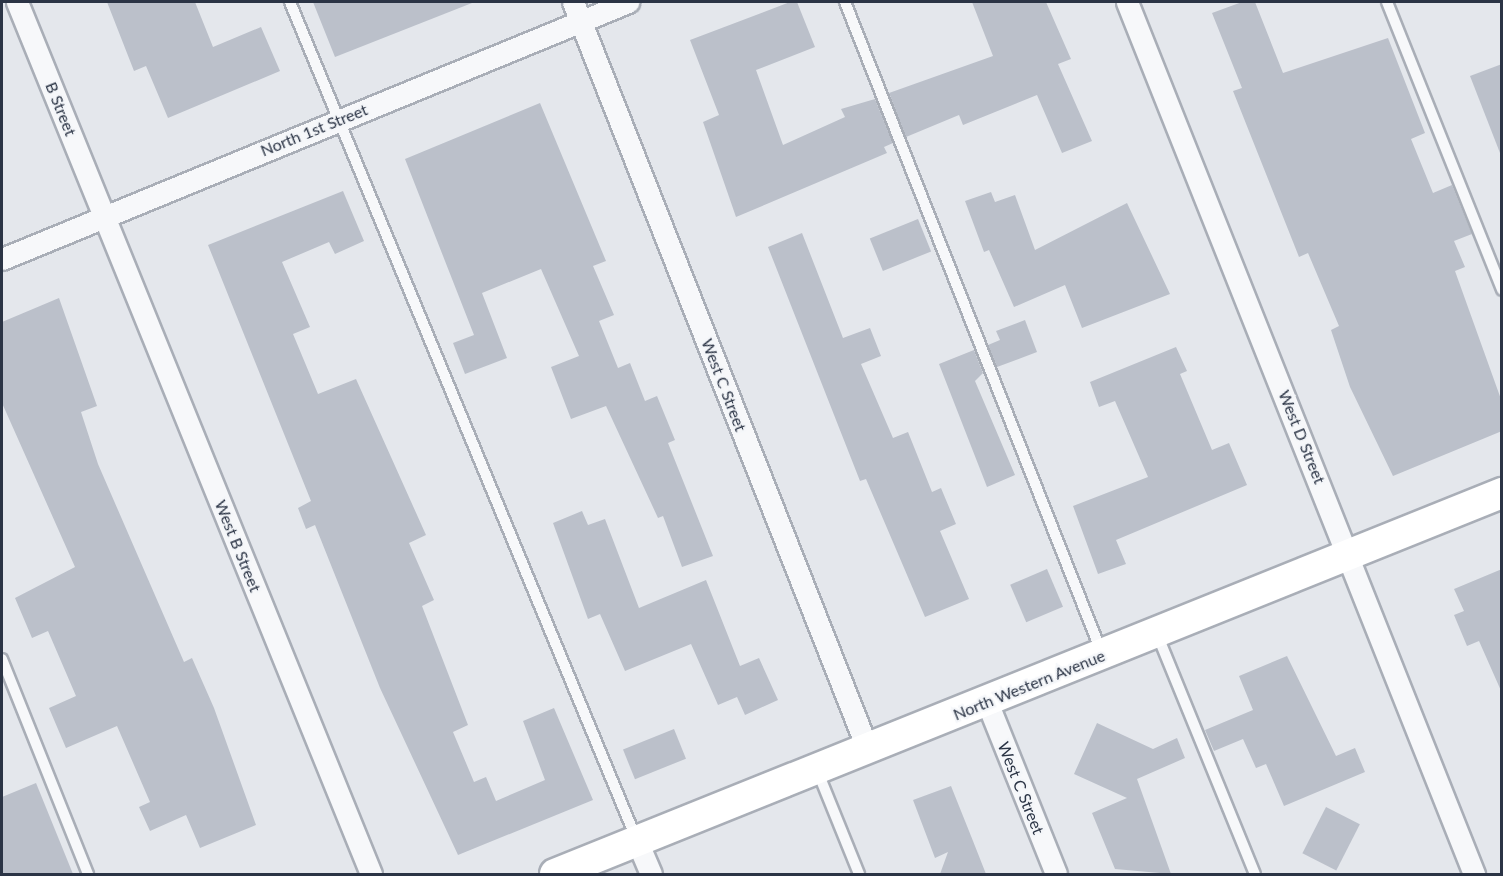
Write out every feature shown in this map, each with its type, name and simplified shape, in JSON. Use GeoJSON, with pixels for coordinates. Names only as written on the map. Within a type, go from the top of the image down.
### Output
{"type":"FeatureCollection","features":[{"type":"Feature","properties":{"kind":"main road","name":"North Western Avenue"},"geometry":{"type":"LineString","coordinates":[[555,874],[1157,634],[1502,493]]}},
{"type":"Feature","properties":{"kind":"street","name":"B Street"},"geometry":{"type":"LineString","coordinates":[[17,2],[104,217]]}},
{"type":"Feature","properties":{"kind":"street","name":"North 1st Street"},"geometry":{"type":"LineString","coordinates":[[2,259],[338,120],[577,11],[628,2]]}},
{"type":"Feature","properties":{"kind":"street","name":"West D Street"},"geometry":{"type":"LineString","coordinates":[[1126,2],[1350,556],[1474,874]]}},
{"type":"Feature","properties":{"kind":"street","name":"West C Street"},"geometry":{"type":"LineString","coordinates":[[577,11],[868,750]]}},
{"type":"Feature","properties":{"kind":"street","name":"West B Street"},"geometry":{"type":"LineString","coordinates":[[104,217],[371,874]]}},
{"type":"Feature","properties":{"kind":"street","name":"West C Street"},"geometry":{"type":"LineString","coordinates":[[987,702],[1056,874]]}},
{"type":"Feature","properties":{"kind":"street"},"geometry":{"type":"LineString","coordinates":[[637,841],[651,874]]}},
{"type":"Feature","properties":{"kind":"lane"},"geometry":{"type":"LineString","coordinates":[[290,2],[637,841]]}},
{"type":"Feature","properties":{"kind":"lane"},"geometry":{"type":"LineString","coordinates":[[844,2],[1103,655]]}},
{"type":"Feature","properties":{"kind":"lane"},"geometry":{"type":"LineString","coordinates":[[1387,2],[1502,290]]}},
{"type":"Feature","properties":{"kind":"lane"},"geometry":{"type":"LineString","coordinates":[[1157,634],[1255,874]]}},
{"type":"Feature","properties":{"kind":"lane"},"geometry":{"type":"LineString","coordinates":[[2,659],[88,874]]}},
{"type":"Feature","properties":{"kind":"lane"},"geometry":{"type":"LineString","coordinates":[[817,770],[859,874]]}},
{"type":"Feature","properties":{"kind":"building"},"geometry":{"type":"Polygon","coordinates":[[[107,2],[195,2],[213,47],[261,27],[280,71],[168,118],[146,66],[134,71],[107,2]]]}},
{"type":"Feature","properties":{"kind":"building"},"geometry":{"type":"Polygon","coordinates":[[[313,2],[472,2],[472,3],[335,57],[313,2]]]}},
{"type":"Feature","properties":{"kind":"building"},"geometry":{"type":"Polygon","coordinates":[[[790,2],[797,2],[815,47],[756,70],[783,145],[845,117],[841,109],[875,99],[893,143],[884,147],[887,153],[736,217],[703,122],[719,115],[690,40],[790,2]]]}},
{"type":"Feature","properties":{"kind":"building"},"geometry":{"type":"Polygon","coordinates":[[[972,2],[1046,2],[1071,59],[1058,64],[1092,141],[1062,153],[1037,95],[963,125],[959,115],[906,137],[889,93],[993,56],[972,2]]]}},
{"type":"Feature","properties":{"kind":"building"},"geometry":{"type":"Polygon","coordinates":[[[1242,2],[1255,2],[1283,73],[1388,38],[1425,133],[1411,139],[1433,193],[1452,185],[1472,234],[1454,241],[1465,267],[1455,271],[1502,402],[1502,431],[1393,476],[1350,387],[1331,330],[1339,326],[1308,253],[1299,257],[1233,91],[1242,88],[1212,13],[1242,2]]]}},
{"type":"Feature","properties":{"kind":"building"},"geometry":{"type":"Polygon","coordinates":[[[1502,64],[1502,153],[1500,153],[1470,76],[1502,64]]]}},
{"type":"Feature","properties":{"kind":"building"},"geometry":{"type":"Polygon","coordinates":[[[540,103],[606,261],[593,266],[614,315],[599,321],[618,368],[630,363],[645,401],[657,396],[675,440],[668,443],[713,556],[682,567],[663,516],[658,518],[606,406],[571,419],[551,367],[579,356],[541,269],[482,293],[507,358],[465,374],[453,343],[474,335],[405,159],[540,103]]]}},
{"type":"Feature","properties":{"kind":"building"},"geometry":{"type":"Polygon","coordinates":[[[343,191],[364,241],[335,254],[329,242],[282,262],[310,327],[293,334],[318,394],[356,379],[426,535],[409,543],[434,600],[422,606],[468,725],[453,732],[474,782],[486,777],[496,801],[545,780],[523,721],[554,708],[593,800],[458,855],[380,688],[315,525],[306,529],[298,508],[311,501],[208,245],[343,191]]]}},
{"type":"Feature","properties":{"kind":"building"},"geometry":{"type":"Polygon","coordinates":[[[991,192],[995,202],[1015,195],[1035,250],[1127,203],[1170,294],[1082,328],[1065,285],[1014,307],[989,250],[984,252],[965,201],[991,192]]]}},
{"type":"Feature","properties":{"kind":"building"},"geometry":{"type":"Polygon","coordinates":[[[918,219],[931,251],[883,271],[870,238],[918,219]]]}},
{"type":"Feature","properties":{"kind":"building"},"geometry":{"type":"Polygon","coordinates":[[[802,233],[843,338],[870,328],[881,356],[861,364],[893,438],[908,432],[932,492],[941,488],[956,524],[940,531],[969,599],[925,617],[866,479],[860,481],[768,247],[802,233]]]}},
{"type":"Feature","properties":{"kind":"building"},"geometry":{"type":"Polygon","coordinates":[[[59,298],[97,406],[81,412],[98,464],[184,662],[192,658],[214,708],[256,825],[200,848],[186,815],[150,831],[139,807],[150,802],[117,726],[66,748],[49,708],[76,696],[48,631],[32,638],[15,598],[75,567],[2,403],[2,322],[59,298]]]}},
{"type":"Feature","properties":{"kind":"building"},"geometry":{"type":"Polygon","coordinates":[[[1025,320],[1037,352],[997,367],[988,345],[1000,340],[996,331],[1025,320]]]}},
{"type":"Feature","properties":{"kind":"building"},"geometry":{"type":"Polygon","coordinates":[[[1176,347],[1187,371],[1180,374],[1212,450],[1229,443],[1247,485],[1116,540],[1126,564],[1098,574],[1073,506],[1148,477],[1115,401],[1099,407],[1090,382],[1176,347]]]}},
{"type":"Feature","properties":{"kind":"building"},"geometry":{"type":"Polygon","coordinates":[[[974,350],[983,373],[975,381],[1015,475],[987,487],[939,364],[974,350]]]}},
{"type":"Feature","properties":{"kind":"building"},"geometry":{"type":"Polygon","coordinates":[[[582,511],[588,525],[605,519],[639,608],[706,580],[740,666],[759,658],[778,700],[745,715],[737,697],[718,705],[691,644],[625,671],[600,614],[588,619],[553,523],[582,511]]]}},
{"type":"Feature","properties":{"kind":"building"},"geometry":{"type":"Polygon","coordinates":[[[1047,569],[1063,607],[1026,622],[1010,585],[1047,569]]]}},
{"type":"Feature","properties":{"kind":"building"},"geometry":{"type":"Polygon","coordinates":[[[1502,569],[1502,693],[1479,641],[1467,646],[1454,615],[1464,611],[1454,589],[1502,569]]]}},
{"type":"Feature","properties":{"kind":"building"},"geometry":{"type":"Polygon","coordinates":[[[1287,656],[1336,756],[1355,748],[1365,772],[1284,806],[1266,764],[1256,768],[1243,739],[1214,751],[1205,730],[1253,710],[1239,676],[1287,656]]]}},
{"type":"Feature","properties":{"kind":"building"},"geometry":{"type":"Polygon","coordinates":[[[1097,723],[1153,749],[1177,738],[1185,758],[1137,779],[1171,874],[1115,869],[1092,813],[1127,798],[1074,774],[1097,723]]]}},
{"type":"Feature","properties":{"kind":"building"},"geometry":{"type":"Polygon","coordinates":[[[674,729],[686,759],[635,779],[623,750],[674,729]]]}},
{"type":"Feature","properties":{"kind":"building"},"geometry":{"type":"Polygon","coordinates":[[[36,783],[73,874],[2,874],[2,797],[36,783]]]}},
{"type":"Feature","properties":{"kind":"building"},"geometry":{"type":"Polygon","coordinates":[[[951,786],[986,874],[940,874],[948,852],[935,858],[913,800],[951,786]]]}},
{"type":"Feature","properties":{"kind":"building"},"geometry":{"type":"Polygon","coordinates":[[[1326,807],[1360,824],[1336,871],[1302,853],[1326,807]]]}}]}
